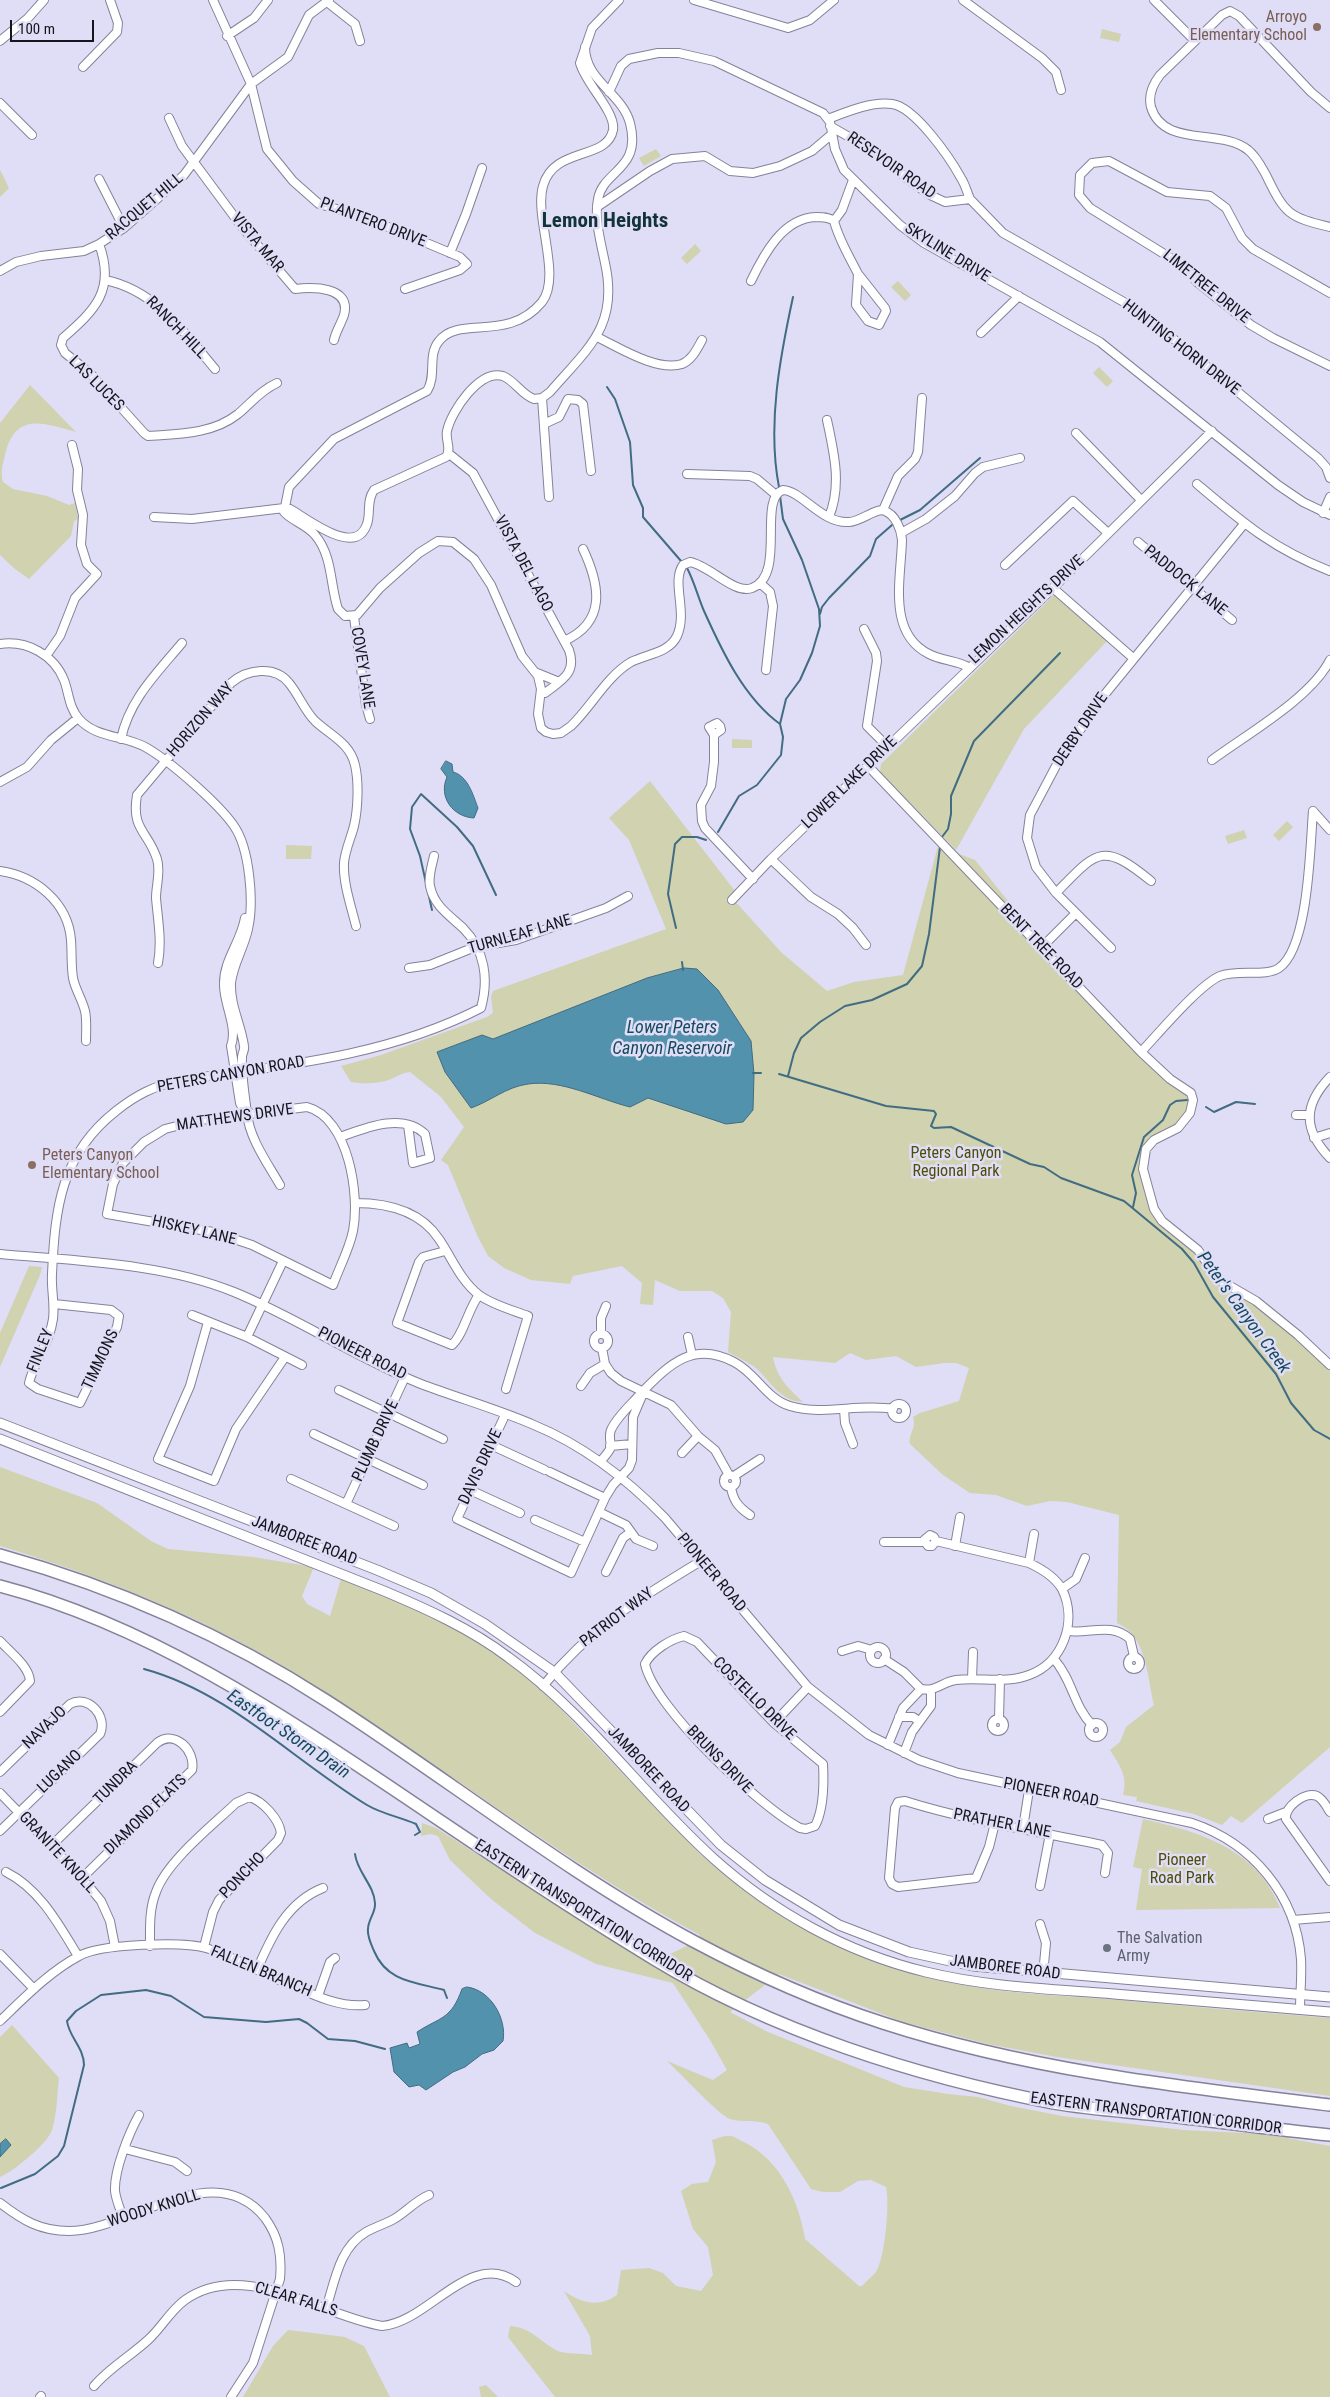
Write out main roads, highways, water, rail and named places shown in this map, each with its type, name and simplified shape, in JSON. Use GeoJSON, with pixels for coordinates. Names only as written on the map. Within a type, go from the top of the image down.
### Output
{"type":"FeatureCollection","features":[{"type":"Feature","properties":{"kind":"highway","name":"EASTERN TRANSPORTATION CORRIDOR"},"geometry":{"type":"LineString","coordinates":[[0,1555],[115,1592],[195,1627],[265,1665],[332,1704],[579,1872],[694,1941],[782,1985],[882,2023],[1014,2058],[1204,2090],[1330,2105]]}},
{"type":"Feature","properties":{"kind":"highway","name":"EASTERN TRANSPORTATION CORRIDOR"},"geometry":{"type":"LineString","coordinates":[[0,1586],[30,1594],[98,1619],[228,1684],[299,1726],[445,1824],[656,1960],[740,2005],[847,2048],[916,2070],[995,2090],[1056,2103],[1330,2135]]}},
{"type":"Feature","properties":{"kind":"main road","name":"JAMBOREE ROAD"},"geometry":{"type":"LineString","coordinates":[[0,1424],[300,1539],[431,1593],[492,1628],[554,1672],[721,1845],[765,1880],[839,1925],[909,1952],[973,1966],[1330,1997]]}},
{"type":"Feature","properties":{"kind":"main road","name":"JAMBOREE ROAD"},"geometry":{"type":"LineString","coordinates":[[0,1439],[432,1611],[508,1656],[577,1717],[714,1859],[754,1891],[798,1921],[846,1944],[925,1972],[985,1983],[1330,2012]]}},
{"type":"Feature","properties":{"kind":"water"},"geometry":{"type":"Polygon","coordinates":[[[446,761],[452,764],[453,772],[463,777],[472,792],[478,808],[474,818],[460,814],[449,805],[444,792],[447,777],[441,769],[446,761]]]}},
{"type":"Feature","properties":{"kind":"water","name":"Lower Peters Canyon Reservoir"},"geometry":{"type":"Polygon","coordinates":[[[684,968],[697,969],[718,990],[751,1041],[754,1074],[753,1110],[743,1122],[726,1124],[648,1098],[630,1107],[567,1087],[541,1083],[513,1088],[471,1108],[445,1072],[437,1052],[482,1035],[493,1039],[647,978],[684,968]]]}},
{"type":"Feature","properties":{"kind":"water"},"geometry":{"type":"Polygon","coordinates":[[[467,1987],[476,1989],[496,2007],[504,2032],[503,2041],[494,2050],[482,2054],[465,2067],[453,2072],[426,2090],[419,2085],[409,2087],[394,2072],[390,2048],[407,2043],[409,2048],[420,2044],[417,2032],[449,2012],[454,2007],[462,1989],[467,1987]]]}},
{"type":"Feature","properties":{"kind":"water"},"geometry":{"type":"Polygon","coordinates":[[[6,2139],[11,2145],[0,2157],[0,2144],[6,2139]]]}},
{"type":"Feature","properties":{"kind":"waterway"},"geometry":{"type":"LineString","coordinates":[[779,487],[774,440],[775,415],[780,367],[793,297]]}},
{"type":"Feature","properties":{"kind":"waterway"},"geometry":{"type":"LineString","coordinates":[[607,387],[615,399],[630,442],[633,485],[643,508],[643,517],[681,561]]}},
{"type":"Feature","properties":{"kind":"waterway"},"geometry":{"type":"LineString","coordinates":[[900,520],[920,510],[980,458]]}},
{"type":"Feature","properties":{"kind":"waterway"},"geometry":{"type":"LineString","coordinates":[[718,832],[739,796],[757,785],[781,755],[783,737],[780,724],[786,699],[800,680],[812,653],[820,626],[819,609],[802,560],[783,519],[780,496]]}},
{"type":"Feature","properties":{"kind":"waterway"},"geometry":{"type":"LineString","coordinates":[[820,614],[822,607],[829,598],[870,556],[876,539],[892,525]]}},
{"type":"Feature","properties":{"kind":"waterway"},"geometry":{"type":"LineString","coordinates":[[687,568],[704,611],[735,673],[755,701],[780,724]]}},
{"type":"Feature","properties":{"kind":"waterway"},"geometry":{"type":"LineString","coordinates":[[942,837],[948,829],[951,814],[951,796],[974,741],[1060,653]]}},
{"type":"Feature","properties":{"kind":"waterway"},"geometry":{"type":"LineString","coordinates":[[432,910],[420,856],[410,829],[412,807],[421,794],[457,827],[473,846],[496,895]]}},
{"type":"Feature","properties":{"kind":"waterway"},"geometry":{"type":"LineString","coordinates":[[676,928],[668,894],[675,844],[682,837],[697,837],[706,840]]}},
{"type":"Feature","properties":{"kind":"waterway"},"geometry":{"type":"LineString","coordinates":[[788,1076],[794,1053],[801,1038],[820,1022],[845,1006],[872,1000],[907,984],[922,966],[929,934],[940,847]]}},
{"type":"Feature","properties":{"kind":"waterway"},"geometry":{"type":"LineString","coordinates":[[682,962],[683,970]]}},
{"type":"Feature","properties":{"kind":"waterway","name":"Peter's Canyon Creek"},"geometry":{"type":"LineString","coordinates":[[753,1073],[761,1073]]}},
{"type":"Feature","properties":{"kind":"waterway","name":"Peter's Canyon Creek"},"geometry":{"type":"LineString","coordinates":[[779,1074],[886,1106],[934,1111],[936,1114],[931,1126],[934,1128],[951,1127],[1030,1164],[1044,1167],[1061,1178],[1124,1201],[1182,1249],[1194,1263],[1213,1297],[1276,1374],[1291,1403],[1314,1430],[1330,1439]]}},
{"type":"Feature","properties":{"kind":"waterway"},"geometry":{"type":"LineString","coordinates":[[1133,1207],[1136,1193],[1132,1175],[1144,1137],[1163,1120],[1170,1105],[1176,1101],[1187,1100]]}},
{"type":"Feature","properties":{"kind":"waterway"},"geometry":{"type":"LineString","coordinates":[[1206,1107],[1214,1112],[1236,1102],[1255,1104]]}},
{"type":"Feature","properties":{"kind":"waterway","name":"Eastfoot Storm Drain"},"geometry":{"type":"LineString","coordinates":[[144,1669],[175,1680],[232,1710],[367,1805],[416,1824],[420,1832],[415,1835]]}},
{"type":"Feature","properties":{"kind":"waterway"},"geometry":{"type":"LineString","coordinates":[[355,1854],[356,1861],[374,1896],[375,1906],[369,1922],[368,1932],[374,1951],[380,1961],[394,1975],[444,1990],[447,1998]]}},
{"type":"Feature","properties":{"kind":"waterway"},"geometry":{"type":"LineString","coordinates":[[1,2188],[35,2174],[58,2156],[64,2146],[84,2065],[82,2053],[70,2032],[67,2021],[76,2011],[101,1995],[146,1990],[171,1996],[204,2017],[266,2022],[299,2019],[328,2039],[355,2041],[385,2049]]}},
{"type":"Feature","properties":{"kind":"place","name":"Arroyo Elementary School"},"geometry":{"type":"Point","coordinates":[1317,27]}},
{"type":"Feature","properties":{"kind":"place","name":"Peters Canyon Elementary School"},"geometry":{"type":"Point","coordinates":[32,1165]}},
{"type":"Feature","properties":{"kind":"place","name":"The Salvation Army"},"geometry":{"type":"Point","coordinates":[1107,1948]}},
{"type":"Feature","properties":{"kind":"district","name":"Lemon Heights"},"geometry":{"type":"Point","coordinates":[605,222]}},
{"type":"Feature","properties":{"kind":"park label","name":"Peters Canyon Regional Park"},"geometry":{"type":"Point","coordinates":[956,1163]}},
{"type":"Feature","properties":{"kind":"park label","name":"Pioneer Road Park"},"geometry":{"type":"Point","coordinates":[1182,1870]}}]}
